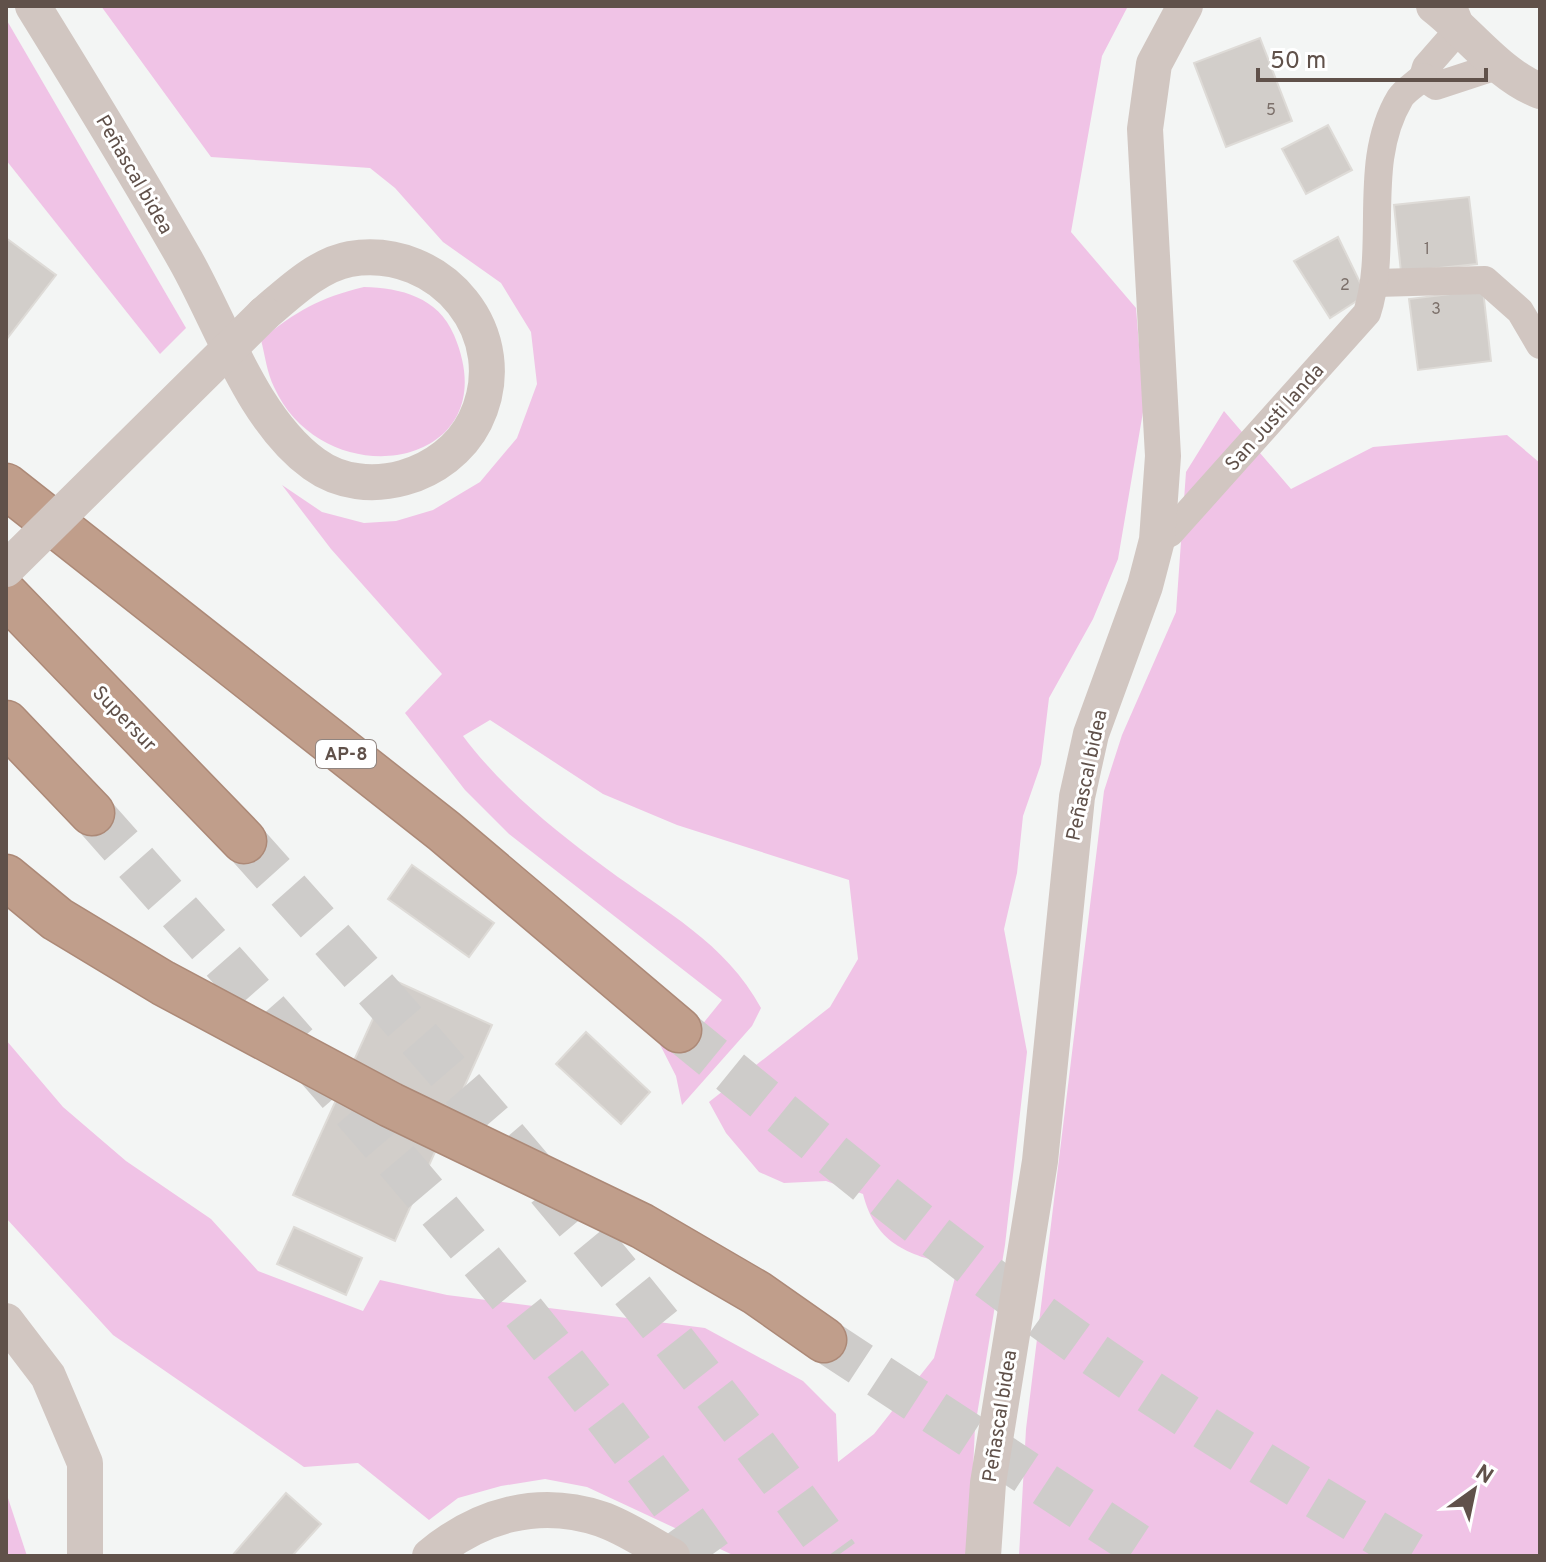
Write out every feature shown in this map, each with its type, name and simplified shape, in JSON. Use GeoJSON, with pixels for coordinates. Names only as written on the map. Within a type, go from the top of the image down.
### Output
{"type":"FeatureCollection","features":[{"type":"Feature","properties":{"kind":"highway","name":"AP-8"},"geometry":{"type":"LineString","coordinates":[[6,486],[444,831],[679,1030]]}},
{"type":"Feature","properties":{"kind":"highway","name":"Supersur"},"geometry":{"type":"LineString","coordinates":[[6,595],[244,841]]}},
{"type":"Feature","properties":{"kind":"highway"},"geometry":{"type":"LineString","coordinates":[[6,723],[92,813]]}},
{"type":"Feature","properties":{"kind":"highway"},"geometry":{"type":"LineString","coordinates":[[6,877],[57,919],[163,983],[391,1105],[642,1226],[743,1285],[824,1340]]}},
{"type":"Feature","properties":{"kind":"street","name":"Peñascal bidea"},"geometry":{"type":"LineString","coordinates":[[6,569],[264,314],[308,277],[346,259],[382,256],[418,266],[452,289],[478,323],[487,363],[487,391],[473,423],[441,460],[413,475],[385,483],[354,481],[315,466],[266,412],[187,263],[33,6]]}},
{"type":"Feature","properties":{"kind":"street","name":"Peñascal bidea"},"geometry":{"type":"LineString","coordinates":[[983,1556],[988,1483],[1040,1161],[1077,797],[1091,734],[1145,586],[1157,540],[1163,456],[1145,129],[1154,64],[1185,6]]}},
{"type":"Feature","properties":{"kind":"street","name":"San Justi landa"},"geometry":{"type":"LineString","coordinates":[[1157,540],[1170,533],[1367,313],[1376,283],[1374,240],[1383,142],[1401,97],[1423,77],[1449,13]]}},
{"type":"Feature","properties":{"kind":"street"},"geometry":{"type":"LineString","coordinates":[[1449,13],[1500,65],[1525,85],[1540,91]]}},
{"type":"Feature","properties":{"kind":"street"},"geometry":{"type":"LineString","coordinates":[[1423,77],[1436,86],[1500,65]]}},
{"type":"Feature","properties":{"kind":"street"},"geometry":{"type":"LineString","coordinates":[[1376,283],[1485,280],[1520,311],[1540,345]]}},
{"type":"Feature","properties":{"kind":"street"},"geometry":{"type":"LineString","coordinates":[[6,1321],[48,1376],[85,1463],[85,1556]]}},
{"type":"Feature","properties":{"kind":"street"},"geometry":{"type":"LineString","coordinates":[[430,1556],[471,1527],[500,1515],[533,1509],[561,1510],[602,1519],[672,1556]]}},
{"type":"Feature","properties":{"kind":"shaded area"},"geometry":{"type":"Polygon","coordinates":[[[101,6],[1128,6],[1102,56],[1071,232],[1136,308],[1144,406],[1118,559],[1093,619],[1049,698],[1041,764],[1023,816],[1017,873],[1004,929],[1027,1052],[1005,1245],[975,1427],[969,1556],[735,1556],[587,1487],[545,1479],[501,1486],[458,1498],[429,1520],[358,1463],[304,1467],[113,1335],[6,1218],[6,1040],[63,1107],[126,1161],[211,1219],[258,1271],[363,1311],[380,1280],[447,1295],[705,1328],[803,1381],[836,1414],[838,1462],[874,1434],[934,1358],[958,1266],[911,1253],[886,1237],[869,1212],[863,1194],[826,1181],[784,1183],[759,1172],[726,1133],[709,1102],[830,1007],[858,959],[849,880],[677,825],[603,794],[490,720],[463,736],[512,791],[549,824],[712,946],[730,964],[761,1008],[752,1026],[682,1105],[676,1076],[652,1029],[680,1052],[722,1000],[509,834],[465,790],[405,713],[442,674],[331,549],[282,485],[322,512],[364,523],[396,521],[433,510],[480,482],[517,438],[537,384],[531,332],[501,283],[443,242],[395,188],[370,168],[211,157],[101,6]]]}},
{"type":"Feature","properties":{"kind":"shaded area"},"geometry":{"type":"Polygon","coordinates":[[[6,19],[186,328],[160,354],[6,160],[6,19]]]}},
{"type":"Feature","properties":{"kind":"shaded area"},"geometry":{"type":"Polygon","coordinates":[[[364,287],[417,297],[438,312],[454,335],[465,380],[457,416],[436,440],[404,454],[368,456],[332,445],[299,423],[274,387],[266,364],[261,340],[297,313],[321,301],[364,287]]]}},
{"type":"Feature","properties":{"kind":"shaded area"},"geometry":{"type":"Polygon","coordinates":[[[1224,411],[1291,489],[1373,447],[1507,435],[1540,463],[1540,1556],[1019,1556],[1026,1429],[1104,791],[1122,735],[1176,612],[1186,472],[1224,411]]]}},
{"type":"Feature","properties":{"kind":"shaded area"},"geometry":{"type":"Polygon","coordinates":[[[6,1492],[27,1556],[6,1556],[6,1492]]]}},
{"type":"Feature","properties":{"kind":"building"},"geometry":{"type":"Polygon","coordinates":[[[1260,38],[1292,121],[1226,147],[1194,63],[1260,38]]]}},
{"type":"Feature","properties":{"kind":"building"},"geometry":{"type":"Polygon","coordinates":[[[1328,125],[1352,170],[1306,194],[1282,149],[1328,125]]]}},
{"type":"Feature","properties":{"kind":"building"},"geometry":{"type":"Polygon","coordinates":[[[1469,197],[1477,264],[1401,272],[1394,205],[1469,197]]]}},
{"type":"Feature","properties":{"kind":"building"},"geometry":{"type":"Polygon","coordinates":[[[1338,237],[1366,295],[1330,318],[1294,261],[1338,237]]]}},
{"type":"Feature","properties":{"kind":"building"},"geometry":{"type":"Polygon","coordinates":[[[6,238],[56,275],[6,340],[6,238]]]}},
{"type":"Feature","properties":{"kind":"building"},"geometry":{"type":"Polygon","coordinates":[[[1483,290],[1491,361],[1418,370],[1409,299],[1483,290]]]}},
{"type":"Feature","properties":{"kind":"building"},"geometry":{"type":"Polygon","coordinates":[[[412,865],[494,923],[469,957],[388,899],[412,865]]]}},
{"type":"Feature","properties":{"kind":"building"},"geometry":{"type":"Polygon","coordinates":[[[391,979],[492,1025],[395,1241],[293,1195],[391,979]]]}},
{"type":"Feature","properties":{"kind":"building"},"geometry":{"type":"Polygon","coordinates":[[[586,1032],[650,1092],[621,1124],[556,1064],[586,1032]]]}},
{"type":"Feature","properties":{"kind":"building"},"geometry":{"type":"Polygon","coordinates":[[[294,1227],[362,1258],[346,1295],[277,1264],[294,1227]]]}},
{"type":"Feature","properties":{"kind":"building"},"geometry":{"type":"Polygon","coordinates":[[[286,1493],[321,1524],[292,1556],[232,1556],[286,1493]]]}},
{"type":"Feature","properties":{"kind":"tunnel"},"geometry":{"type":"LineString","coordinates":[[92,813],[332,1085],[488,1269],[564,1363],[710,1556]]}},
{"type":"Feature","properties":{"kind":"tunnel"},"geometry":{"type":"LineString","coordinates":[[244,841],[398,1014],[624,1280],[837,1556]]}},
{"type":"Feature","properties":{"kind":"tunnel"},"geometry":{"type":"LineString","coordinates":[[679,1030],[887,1199],[1101,1359],[1217,1435],[1415,1556]]}},
{"type":"Feature","properties":{"kind":"tunnel"},"geometry":{"type":"LineString","coordinates":[[824,1340],[1154,1556]]}}]}
